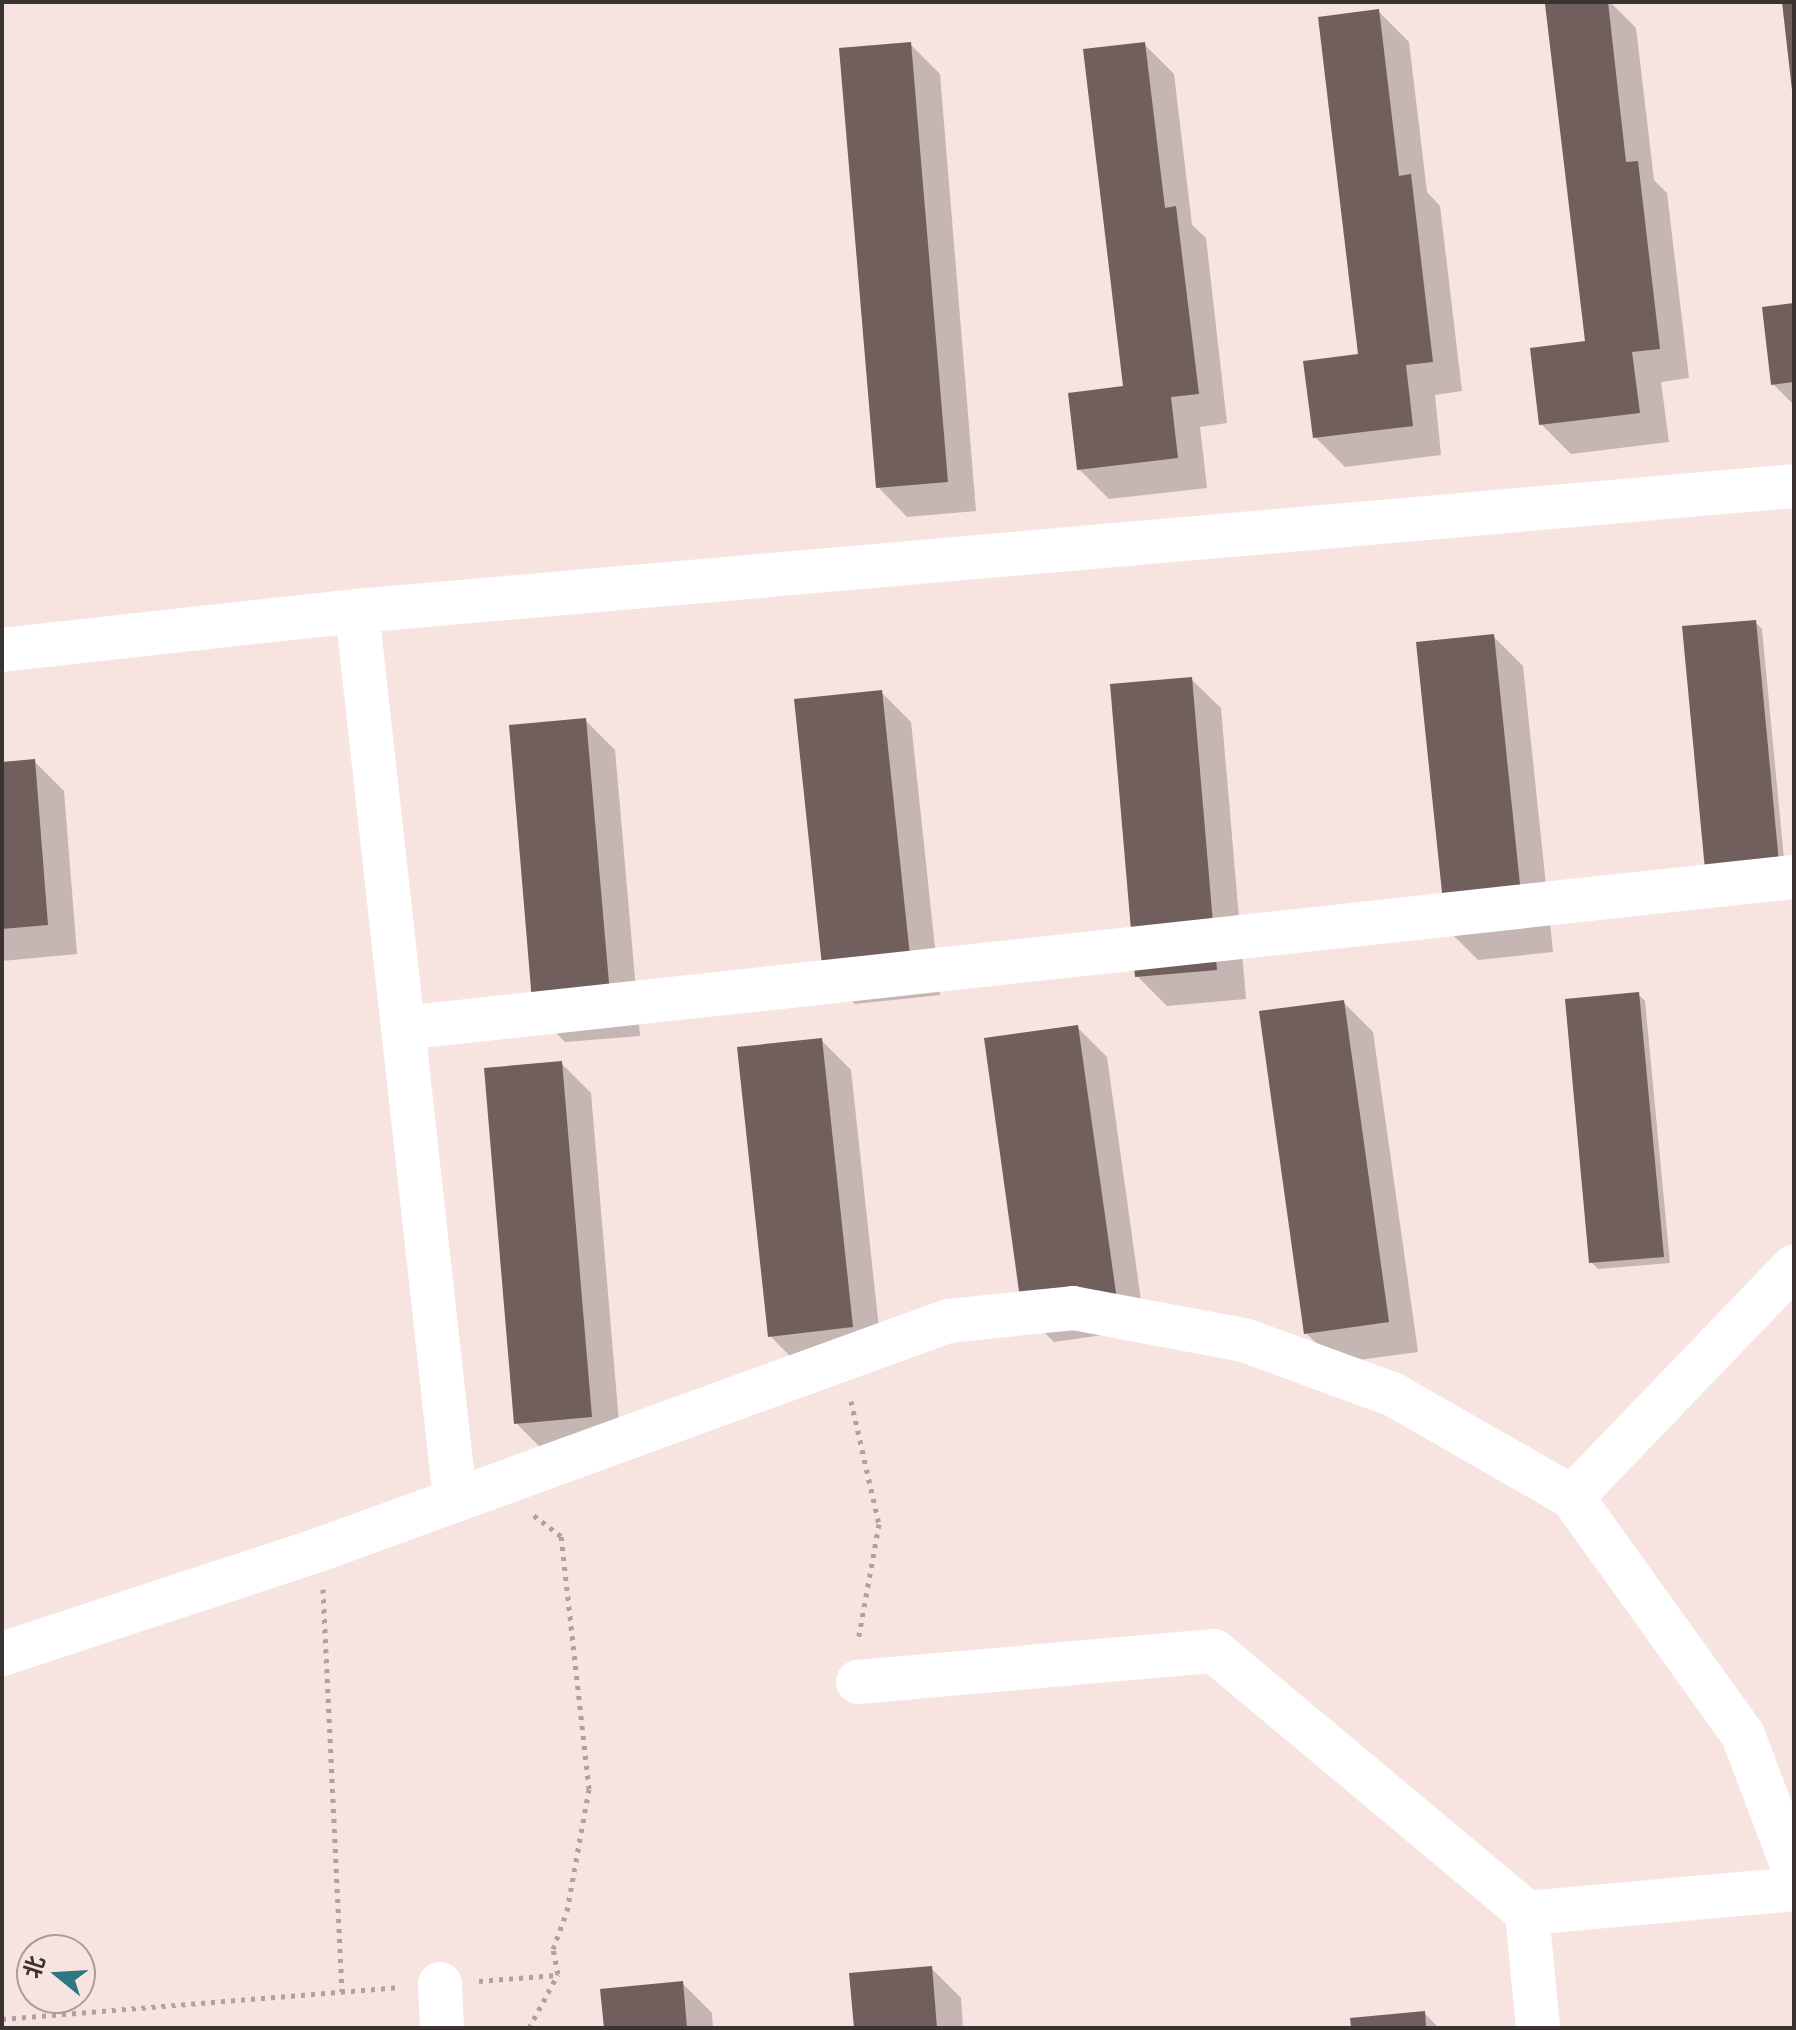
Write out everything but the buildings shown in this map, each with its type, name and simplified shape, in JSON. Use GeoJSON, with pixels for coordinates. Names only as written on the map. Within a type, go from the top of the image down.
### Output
{"type":"FeatureCollection","features":[{"type":"Feature","properties":{"kind":"street"},"geometry":{"type":"LineString","coordinates":[[2,650],[357,611],[1794,486]]}},
{"type":"Feature","properties":{"kind":"street"},"geometry":{"type":"LineString","coordinates":[[357,611],[403,1028],[474,1492]]}},
{"type":"Feature","properties":{"kind":"street"},"geometry":{"type":"LineString","coordinates":[[403,1028],[1794,877]]}},
{"type":"Feature","properties":{"kind":"street"},"geometry":{"type":"LineString","coordinates":[[1572,1497],[1794,1266]]}},
{"type":"Feature","properties":{"kind":"street"},"geometry":{"type":"LineString","coordinates":[[2,1654],[321,1549],[948,1321],[1073,1308],[1244,1340],[1394,1395],[1572,1497],[1743,1735],[1794,1870]]}},
{"type":"Feature","properties":{"kind":"street"},"geometry":{"type":"LineString","coordinates":[[858,1682],[1214,1651],[1527,1913],[1538,2028]]}},
{"type":"Feature","properties":{"kind":"street"},"geometry":{"type":"LineString","coordinates":[[1527,1913],[1794,1889]]}},
{"type":"Feature","properties":{"kind":"street"},"geometry":{"type":"LineString","coordinates":[[440,1984],[442,2028]]}},
{"type":"Feature","properties":{"kind":"path"},"geometry":{"type":"LineString","coordinates":[[841,1359],[879,1524],[858,1634],[858,1682]]}},
{"type":"Feature","properties":{"kind":"path"},"geometry":{"type":"LineString","coordinates":[[474,1492],[561,1536],[589,1789],[567,1911],[553,1949],[558,1974],[529,2028]]}},
{"type":"Feature","properties":{"kind":"path"},"geometry":{"type":"LineString","coordinates":[[321,1549],[342,1992]]}},
{"type":"Feature","properties":{"kind":"path"},"geometry":{"type":"LineString","coordinates":[[2,2019],[558,1974]]}}]}
